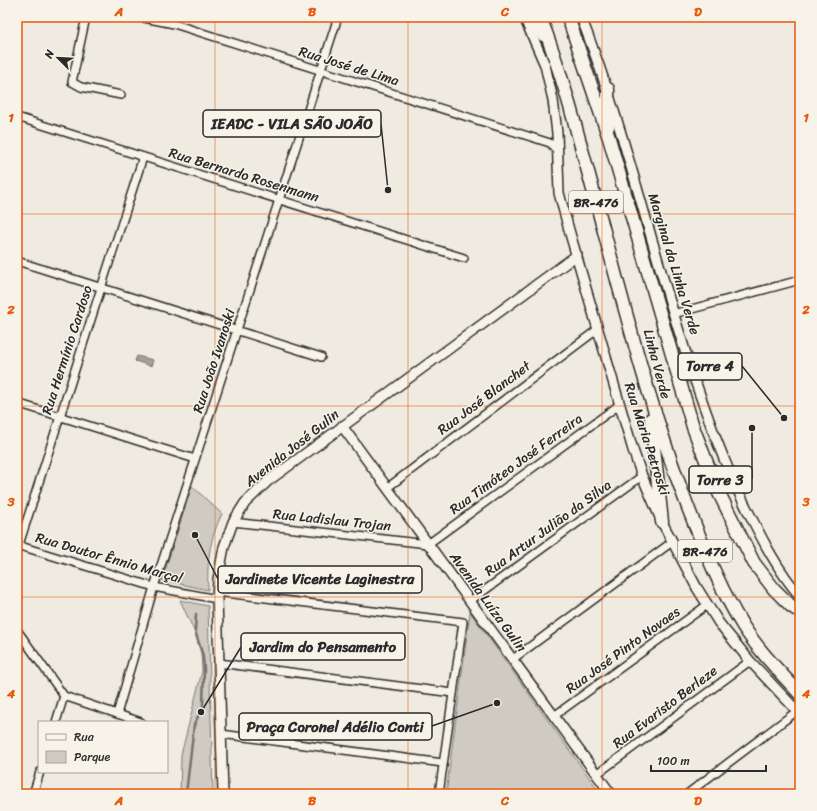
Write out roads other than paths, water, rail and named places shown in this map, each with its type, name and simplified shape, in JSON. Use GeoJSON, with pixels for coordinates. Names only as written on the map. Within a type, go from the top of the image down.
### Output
{"type":"FeatureCollection","features":[{"type":"Feature","properties":{"kind":"highway"},"geometry":{"type":"LineString","coordinates":[[528,17],[551,45]]}},
{"type":"Feature","properties":{"kind":"highway","name":"Linha Verde"},"geometry":{"type":"LineString","coordinates":[[540,17],[551,45],[567,95],[663,440],[715,576],[744,627],[766,658],[800,694]]}},
{"type":"Feature","properties":{"kind":"highway","name":"Linha Verde"},"geometry":{"type":"LineString","coordinates":[[568,17],[609,138],[690,420],[717,489],[754,564],[791,606],[800,612]]}},
{"type":"Feature","properties":{"kind":"highway"},"geometry":{"type":"LineString","coordinates":[[608,89],[609,138]]}},
{"type":"Feature","properties":{"kind":"highway"},"geometry":{"type":"LineString","coordinates":[[648,388],[662,522]]}},
{"type":"Feature","properties":{"kind":"main road"},"geometry":{"type":"LineString","coordinates":[[524,17],[544,65],[553,100],[558,133]]}},
{"type":"Feature","properties":{"kind":"main road","name":"Marginal da Linha Verde"},"geometry":{"type":"LineString","coordinates":[[581,17],[608,89],[673,314],[706,412],[736,488],[764,542],[790,585],[800,596]]}},
{"type":"Feature","properties":{"kind":"main road","name":"Rua Maria Petroski"},"geometry":{"type":"LineString","coordinates":[[558,133],[557,152],[559,193],[642,476],[672,542],[707,605],[750,661],[799,713]]}},
{"type":"Feature","properties":{"kind":"main road","name":"Avenida José Gulin"},"geometry":{"type":"LineString","coordinates":[[223,794],[217,596],[221,561],[233,522],[245,503],[260,488],[342,426],[577,255]]}},
{"type":"Feature","properties":{"kind":"main road","name":"Avenida Luíza Gulin"},"geometry":{"type":"LineString","coordinates":[[342,426],[611,794]]}},
{"type":"Feature","properties":{"kind":"street"},"geometry":{"type":"LineString","coordinates":[[86,17],[72,82],[81,87],[121,95]]}},
{"type":"Feature","properties":{"kind":"street","name":"Rua José de Lima"},"geometry":{"type":"LineString","coordinates":[[139,17],[174,21],[321,71],[550,143]]}},
{"type":"Feature","properties":{"kind":"street","name":"Rua João Ivanoski"},"geometry":{"type":"LineString","coordinates":[[117,714],[154,587],[338,17]]}},
{"type":"Feature","properties":{"kind":"street","name":"Rua Bernardo Rosenmann"},"geometry":{"type":"LineString","coordinates":[[17,117],[464,258]]}},
{"type":"Feature","properties":{"kind":"street"},"geometry":{"type":"LineString","coordinates":[[557,152],[550,143],[555,139],[558,133]]}},
{"type":"Feature","properties":{"kind":"street","name":"Rua Hermínio Cardoso"},"geometry":{"type":"LineString","coordinates":[[18,547],[143,157]]}},
{"type":"Feature","properties":{"kind":"street"},"geometry":{"type":"LineString","coordinates":[[17,261],[321,357]]}},
{"type":"Feature","properties":{"kind":"street"},"geometry":{"type":"LineString","coordinates":[[673,314],[800,280]]}},
{"type":"Feature","properties":{"kind":"street","name":"Rua José Blanchet"},"geometry":{"type":"LineString","coordinates":[[387,488],[598,328]]}},
{"type":"Feature","properties":{"kind":"street"},"geometry":{"type":"LineString","coordinates":[[17,403],[196,459]]}},
{"type":"Feature","properties":{"kind":"street","name":"Rua Timóteo José Ferreira"},"geometry":{"type":"LineString","coordinates":[[428,544],[620,405]]}},
{"type":"Feature","properties":{"kind":"street","name":"Rua Artur Julião da Silva"},"geometry":{"type":"LineString","coordinates":[[470,602],[642,476]]}},
{"type":"Feature","properties":{"kind":"street","name":"Rua Ladislau Trojan"},"geometry":{"type":"LineString","coordinates":[[233,522],[428,544]]}},
{"type":"Feature","properties":{"kind":"street"},"geometry":{"type":"LineString","coordinates":[[513,659],[672,542]]}},
{"type":"Feature","properties":{"kind":"street","name":"Rua Doutor Ênnio Marçal"},"geometry":{"type":"LineString","coordinates":[[18,547],[154,587],[217,596],[462,622],[453,693]]}},
{"type":"Feature","properties":{"kind":"street","name":"Rua José Pinto Novaes"},"geometry":{"type":"LineString","coordinates":[[554,716],[707,605]]}},
{"type":"Feature","properties":{"kind":"street"},"geometry":{"type":"LineString","coordinates":[[17,630],[64,696],[138,721]]}},
{"type":"Feature","properties":{"kind":"street","name":"Rua Evaristo Berleze"},"geometry":{"type":"LineString","coordinates":[[597,774],[750,661]]}},
{"type":"Feature","properties":{"kind":"street"},"geometry":{"type":"LineString","coordinates":[[219,663],[453,693],[439,794]]}},
{"type":"Feature","properties":{"kind":"street"},"geometry":{"type":"LineString","coordinates":[[56,721],[64,696]]}},
{"type":"Feature","properties":{"kind":"street"},"geometry":{"type":"LineString","coordinates":[[687,794],[799,713]]}},
{"type":"Feature","properties":{"kind":"street"},"geometry":{"type":"LineString","coordinates":[[221,734],[443,763]]}},
{"type":"Feature","properties":{"kind":"street"},"geometry":{"type":"LineString","coordinates":[[33,794],[40,773]]}},
{"type":"Feature","properties":{"kind":"waterway"},"geometry":{"type":"LineString","coordinates":[[186,794],[194,725],[203,706],[203,656],[195,631],[196,614]]}},
{"type":"Feature","properties":{"kind":"place","name":"IEADC - VILA SÃO JOÃO"},"geometry":{"type":"Point","coordinates":[388,190]}},
{"type":"Feature","properties":{"kind":"place","name":"Torre 4"},"geometry":{"type":"Point","coordinates":[784,418]}},
{"type":"Feature","properties":{"kind":"place","name":"Torre 3"},"geometry":{"type":"Point","coordinates":[752,428]}},
{"type":"Feature","properties":{"kind":"place","name":"Jardinete Vicente Laginestra"},"geometry":{"type":"Point","coordinates":[195,535]}},
{"type":"Feature","properties":{"kind":"place","name":"Praça Coronel Adélio Conti"},"geometry":{"type":"Point","coordinates":[497,703]}},
{"type":"Feature","properties":{"kind":"place","name":"Jardim do Pensamento"},"geometry":{"type":"Point","coordinates":[201,712]}}]}
